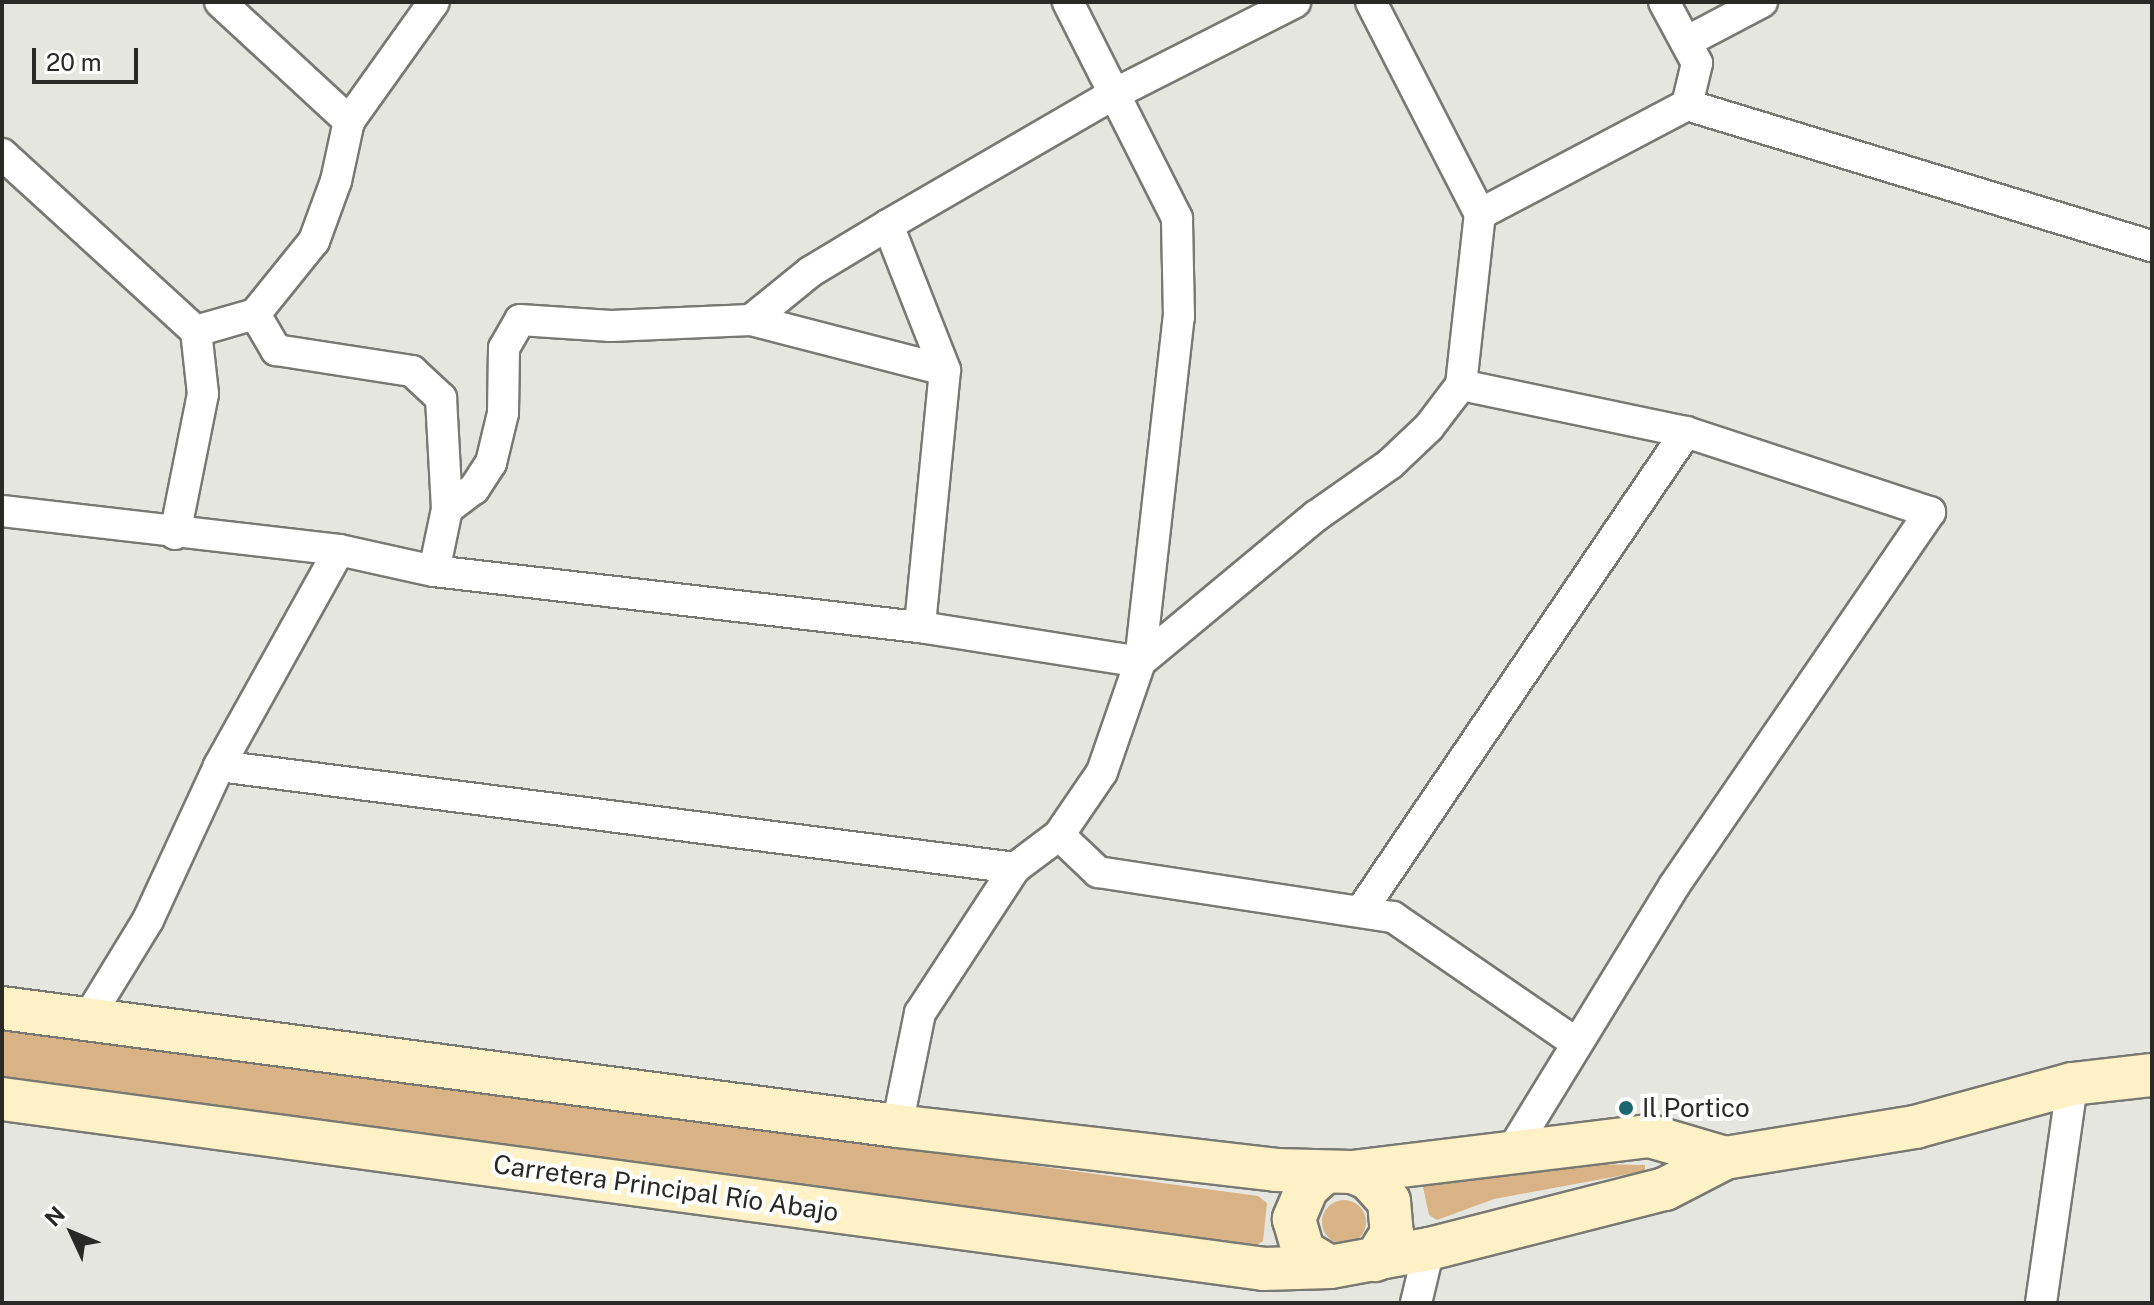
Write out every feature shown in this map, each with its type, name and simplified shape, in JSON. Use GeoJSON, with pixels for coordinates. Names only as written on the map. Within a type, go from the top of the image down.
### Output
{"type":"FeatureCollection","features":[{"type":"Feature","properties":{"kind":"main road"},"geometry":{"type":"LineString","coordinates":[[2,1008],[897,1126],[1338,1173],[1374,1183],[1389,1201],[1392,1233],[1375,1260]]}},
{"type":"Feature","properties":{"kind":"main road"},"geometry":{"type":"LineString","coordinates":[[1725,1158],[1650,1136],[1338,1173],[1307,1188],[1294,1219],[1303,1251],[1330,1267],[1375,1260],[1665,1189],[1725,1158],[1915,1127],[2072,1084],[2152,1075]]}},
{"type":"Feature","properties":{"kind":"main road","name":"Carretera Principal Río Abajo"},"geometry":{"type":"LineString","coordinates":[[2,1099],[1264,1269],[1330,1267]]}},
{"type":"Feature","properties":{"kind":"street"},"geometry":{"type":"LineString","coordinates":[[220,2],[349,121]]}},
{"type":"Feature","properties":{"kind":"street"},"geometry":{"type":"LineString","coordinates":[[196,331],[255,314],[314,241],[336,181],[349,121],[434,2]]}},
{"type":"Feature","properties":{"kind":"street"},"geometry":{"type":"LineString","coordinates":[[897,1126],[920,1013],[1015,868],[1059,835],[1102,772],[1140,662],[1179,317],[1177,218],[1068,2]]}},
{"type":"Feature","properties":{"kind":"street"},"geometry":{"type":"LineString","coordinates":[[751,320],[810,272],[888,225],[1116,93],[1295,2]]}},
{"type":"Feature","properties":{"kind":"street"},"geometry":{"type":"LineString","coordinates":[[2,511],[175,534],[339,550],[434,571],[920,627],[1140,662],[1316,516],[1390,464],[1429,427],[1461,385],[1480,214],[1371,2]]}},
{"type":"Feature","properties":{"kind":"street"},"geometry":{"type":"LineString","coordinates":[[1664,2],[1697,63],[1687,105]]}},
{"type":"Feature","properties":{"kind":"street"},"geometry":{"type":"LineString","coordinates":[[1686,42],[1762,2]]}},
{"type":"Feature","properties":{"kind":"street"},"geometry":{"type":"LineString","coordinates":[[1480,214],[1687,105],[2152,246]]}},
{"type":"Feature","properties":{"kind":"street"},"geometry":{"type":"LineString","coordinates":[[2,154],[196,331],[203,394],[175,534]]}},
{"type":"Feature","properties":{"kind":"street"},"geometry":{"type":"LineString","coordinates":[[888,225],[945,370],[920,627]]}},
{"type":"Feature","properties":{"kind":"street"},"geometry":{"type":"LineString","coordinates":[[255,314],[276,350],[412,371],[441,398],[447,509],[434,571]]}},
{"type":"Feature","properties":{"kind":"street"},"geometry":{"type":"LineString","coordinates":[[447,509],[474,489],[491,463],[503,413],[504,348],[520,320],[611,326],[751,320],[945,370]]}},
{"type":"Feature","properties":{"kind":"street"},"geometry":{"type":"LineString","coordinates":[[1461,385],[1686,432],[1930,512],[1785,717],[1576,1043],[1512,1150]]}},
{"type":"Feature","properties":{"kind":"street"},"geometry":{"type":"LineString","coordinates":[[1361,911],[1686,432]]}},
{"type":"Feature","properties":{"kind":"street"},"geometry":{"type":"LineString","coordinates":[[88,1018],[148,920],[219,766],[339,550]]}},
{"type":"Feature","properties":{"kind":"street"},"geometry":{"type":"LineString","coordinates":[[219,766],[1015,868]]}},
{"type":"Feature","properties":{"kind":"street"},"geometry":{"type":"LineString","coordinates":[[1059,835],[1098,872],[1393,917],[1576,1043]]}},
{"type":"Feature","properties":{"kind":"street"},"geometry":{"type":"LineString","coordinates":[[2041,1303],[2072,1084]]}},
{"type":"Feature","properties":{"kind":"street"},"geometry":{"type":"LineString","coordinates":[[1416,1303],[1429,1249]]}},
{"type":"Feature","properties":{"kind":"shaded area"},"geometry":{"type":"Polygon","coordinates":[[[2,1026],[1258,1196],[1267,1203],[1263,1241],[1254,1247],[2,1081],[2,1026]]]}},
{"type":"Feature","properties":{"kind":"shaded area"},"geometry":{"type":"Polygon","coordinates":[[[1583,1164],[1645,1165],[1645,1171],[1494,1199],[1437,1220],[1429,1215],[1423,1187],[1428,1184],[1583,1164]]]}},
{"type":"Feature","properties":{"kind":"shaded area"},"geometry":{"type":"Polygon","coordinates":[[[1344,1200],[1359,1207],[1366,1222],[1359,1237],[1344,1244],[1329,1237],[1322,1222],[1329,1207],[1344,1200]]]}},
{"type":"Feature","properties":{"kind":"place","name":"Il Portico"},"geometry":{"type":"Point","coordinates":[1626,1108]}}]}
